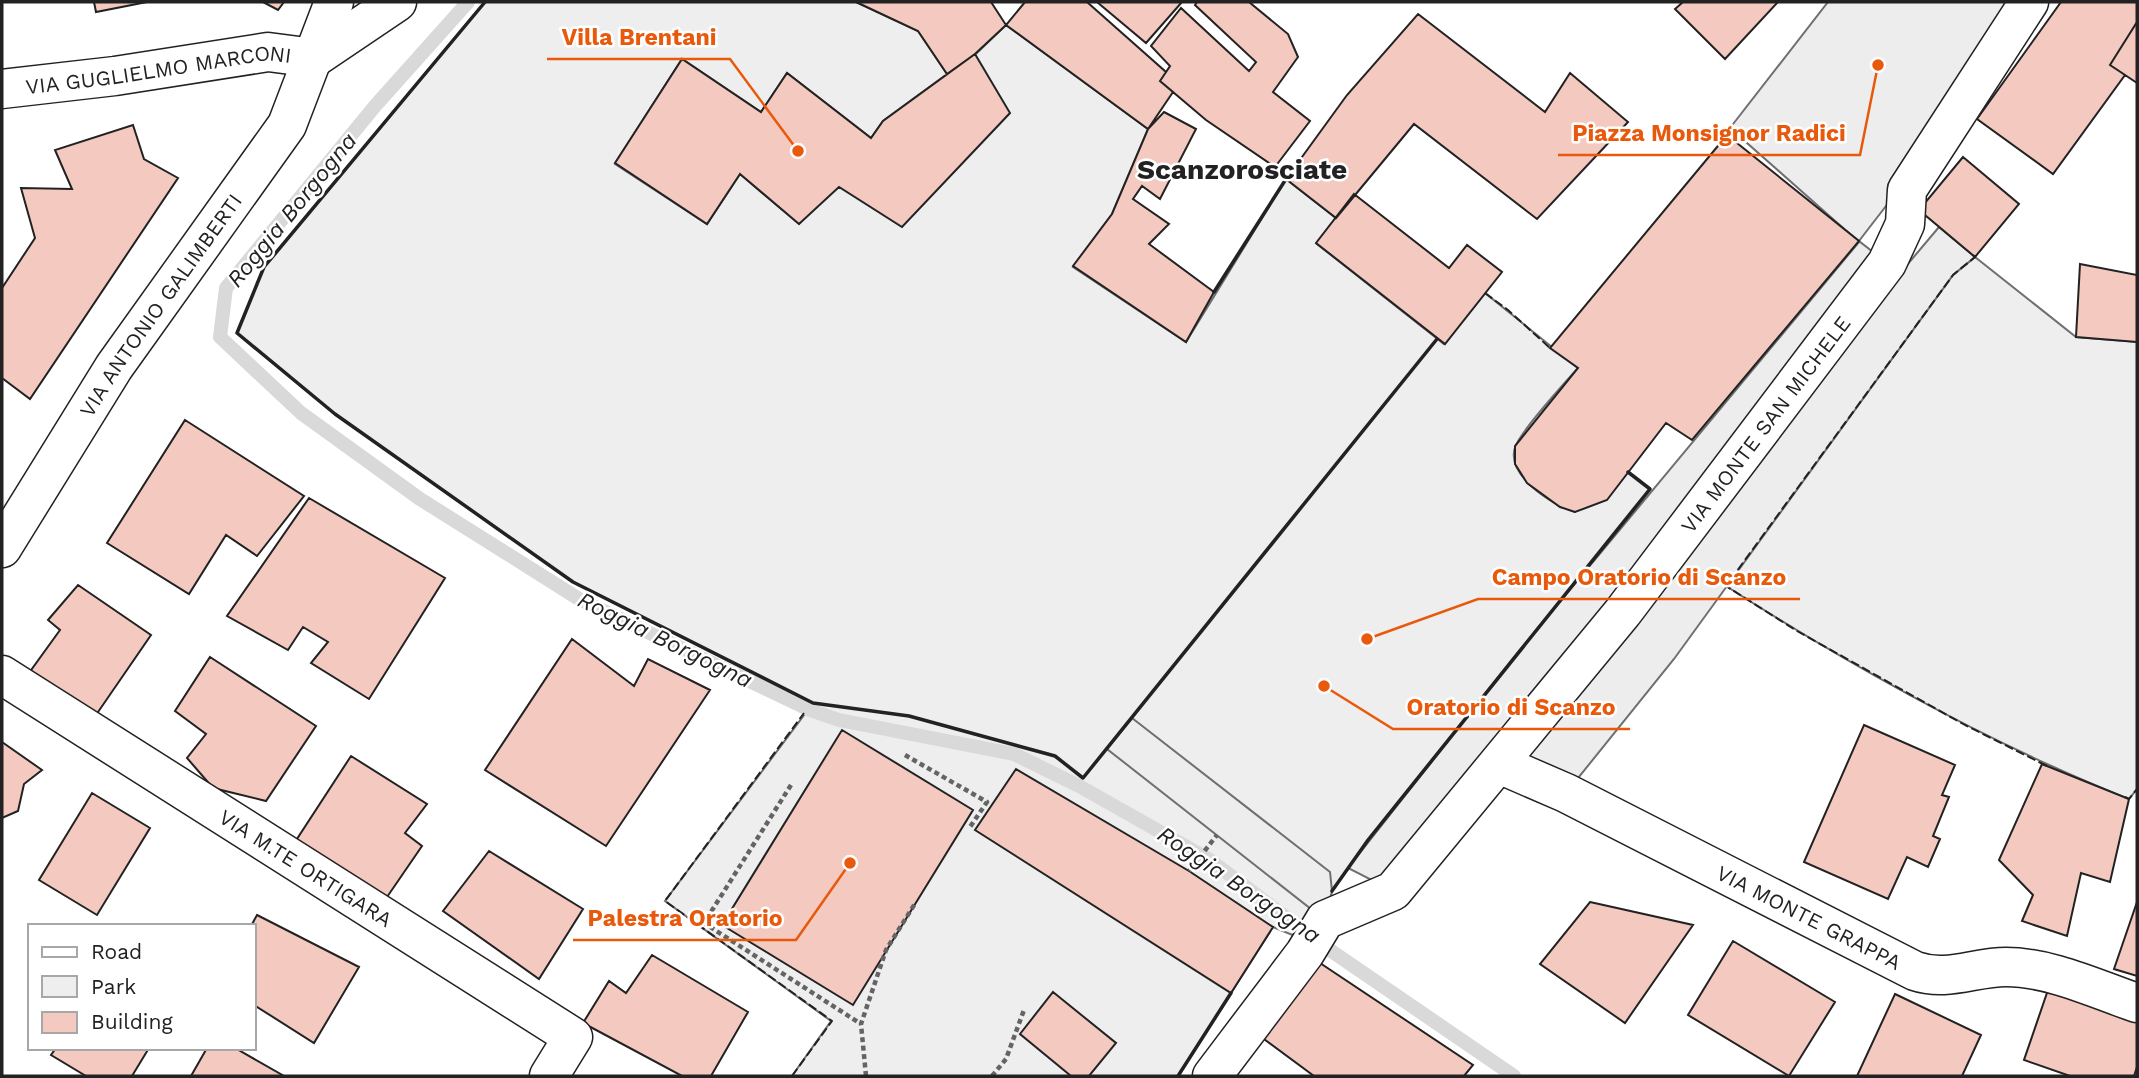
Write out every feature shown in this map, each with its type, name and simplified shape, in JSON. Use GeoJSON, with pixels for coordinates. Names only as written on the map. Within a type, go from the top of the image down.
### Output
{"type":"FeatureCollection","features":[{"type":"Feature","properties":{"kind":"street","name":"VIA ANTONIO GALIMBERTI"},"geometry":{"type":"LineString","coordinates":[[2,548],[114,367],[287,125],[334,2]]}},
{"type":"Feature","properties":{"kind":"street"},"geometry":{"type":"LineString","coordinates":[[314,58],[397,2]]}},
{"type":"Feature","properties":{"kind":"street","name":"VIA MONTE SAN MICHELE"},"geometry":{"type":"LineString","coordinates":[[1212,1076],[1319,932],[1393,891],[1499,764],[1725,481],[1888,263],[1905,224],[1907,190],[2029,2]]}},
{"type":"Feature","properties":{"kind":"street","name":"VIA GUGLIELMO MARCONI"},"geometry":{"type":"LineString","coordinates":[[2,89],[268,52],[314,58]]}},
{"type":"Feature","properties":{"kind":"street","name":"VIA M.TE ORTIGARA"},"geometry":{"type":"LineString","coordinates":[[2,675],[573,1037],[549,1076]]}},
{"type":"Feature","properties":{"kind":"street","name":"VIA MONTE GRAPPA"},"geometry":{"type":"LineString","coordinates":[[1499,764],[1566,793],[1915,971],[1941,978],[2005,967],[2028,969],[2137,1003]]}},
{"type":"Feature","properties":{"kind":"path"},"geometry":{"type":"LineString","coordinates":[[905,755],[987,802],[970,827]]}},
{"type":"Feature","properties":{"kind":"path"},"geometry":{"type":"LineString","coordinates":[[790,785],[704,923],[861,1024]]}},
{"type":"Feature","properties":{"kind":"path"},"geometry":{"type":"LineString","coordinates":[[1189,872],[1217,835]]}},
{"type":"Feature","properties":{"kind":"path"},"geometry":{"type":"LineString","coordinates":[[866,1076],[861,1024],[886,950],[916,902]]}},
{"type":"Feature","properties":{"kind":"path"},"geometry":{"type":"LineString","coordinates":[[992,1076],[1006,1059],[1024,1010]]}},
{"type":"Feature","properties":{"kind":"green space"},"geometry":{"type":"Polygon","coordinates":[[[485,2],[856,2],[918,31],[947,74],[883,121],[871,138],[787,73],[761,112],[682,59],[615,164],[707,224],[740,174],[799,224],[1006,25],[1148,129],[1112,214],[1073,267],[1186,342],[1286,179],[1336,218],[1317,244],[1444,344],[1485,293],[1578,368],[1520,437],[1514,456],[1517,467],[1532,487],[1554,503],[1575,512],[1628,472],[1650,489],[1368,840],[1332,891],[1325,920],[1312,943],[1273,927],[1178,1076],[792,1076],[831,1021],[665,901],[813,703],[573,582],[335,414],[237,333],[264,267],[485,2]]]}},
{"type":"Feature","properties":{"kind":"green space"},"geometry":{"type":"Polygon","coordinates":[[[1975,257],[2076,337],[2137,342],[2137,789],[2129,799],[1973,729],[1873,675],[1726,586],[1953,275],[1975,257]]]}},
{"type":"Feature","properties":{"kind":"shaded area"},"geometry":{"type":"Polygon","coordinates":[[[1828,2],[2017,2],[1896,193],[1859,241],[1887,263],[1725,481],[1939,227],[1975,257],[1953,275],[1674,659],[1566,793],[1499,764],[1393,891],[1348,868],[1519,651],[1859,242],[1730,128],[1828,2]]]}},
{"type":"Feature","properties":{"kind":"shaded area"},"geometry":{"type":"Polygon","coordinates":[[[1132,718],[1330,872],[1332,891],[1325,920],[1107,749],[1132,718]]]}},
{"type":"Feature","properties":{"kind":"building"},"geometry":{"type":"Polygon","coordinates":[[[94,2],[147,2],[96,12],[94,2]]]}},
{"type":"Feature","properties":{"kind":"building"},"geometry":{"type":"Polygon","coordinates":[[[263,2],[284,2],[278,10],[263,2]]]}},
{"type":"Feature","properties":{"kind":"building"},"geometry":{"type":"Polygon","coordinates":[[[856,2],[991,2],[1006,25],[975,54],[947,74],[918,31],[856,2]]]}},
{"type":"Feature","properties":{"kind":"building"},"geometry":{"type":"Polygon","coordinates":[[[856,2],[991,2],[1006,25],[975,54],[947,74],[918,31],[856,2]]]}},
{"type":"Feature","properties":{"kind":"building"},"geometry":{"type":"Polygon","coordinates":[[[1025,2],[1087,2],[1166,72],[1160,81],[1173,92],[1148,129],[1006,25],[1025,2]]]}},
{"type":"Feature","properties":{"kind":"building"},"geometry":{"type":"Polygon","coordinates":[[[1097,2],[1182,2],[1146,43],[1097,2]]]}},
{"type":"Feature","properties":{"kind":"building"},"geometry":{"type":"Polygon","coordinates":[[[1197,2],[1249,2],[1288,34],[1298,57],[1273,92],[1310,121],[1275,167],[1206,120],[1160,81],[1170,66],[1151,46],[1181,8],[1249,71],[1256,62],[1195,5],[1197,2]]]}},
{"type":"Feature","properties":{"kind":"building"},"geometry":{"type":"Polygon","coordinates":[[[1683,2],[1778,2],[1725,59],[1675,9],[1683,2]]]}},
{"type":"Feature","properties":{"kind":"building"},"geometry":{"type":"Polygon","coordinates":[[[2061,2],[2137,2],[2137,22],[2110,65],[2125,75],[2053,174],[1977,119],[2061,2]]]}},
{"type":"Feature","properties":{"kind":"building"},"geometry":{"type":"Polygon","coordinates":[[[1418,14],[1545,112],[1570,73],[1628,122],[1537,219],[1414,124],[1336,218],[1286,179],[1347,95],[1418,14]]]}},
{"type":"Feature","properties":{"kind":"building"},"geometry":{"type":"Polygon","coordinates":[[[2137,22],[2137,83],[2110,65],[2137,22]]]}},
{"type":"Feature","properties":{"kind":"building"},"geometry":{"type":"Polygon","coordinates":[[[975,54],[1010,113],[902,227],[839,187],[799,224],[740,174],[707,224],[615,163],[682,59],[761,112],[787,73],[871,138],[883,121],[975,54]]]}},
{"type":"Feature","properties":{"kind":"building"},"geometry":{"type":"Polygon","coordinates":[[[1164,112],[1196,129],[1160,199],[1142,186],[1133,199],[1169,224],[1149,244],[1214,292],[1186,342],[1073,266],[1112,214],[1148,129],[1164,112]]]}},
{"type":"Feature","properties":{"kind":"building"},"geometry":{"type":"Polygon","coordinates":[[[1164,112],[1196,129],[1160,199],[1142,186],[1133,199],[1169,224],[1149,244],[1214,292],[1186,342],[1073,266],[1112,214],[1148,129],[1164,112]]]}},
{"type":"Feature","properties":{"kind":"building"},"geometry":{"type":"Polygon","coordinates":[[[133,125],[144,159],[178,178],[30,399],[2,378],[2,288],[35,238],[21,188],[72,189],[55,150],[133,125]]]}},
{"type":"Feature","properties":{"kind":"building"},"geometry":{"type":"Polygon","coordinates":[[[1727,135],[1859,241],[1692,440],[1666,423],[1607,500],[1575,512],[1560,507],[1527,483],[1515,464],[1515,446],[1578,368],[1550,348],[1727,135]]]}},
{"type":"Feature","properties":{"kind":"building"},"geometry":{"type":"Polygon","coordinates":[[[1963,157],[2019,204],[1975,257],[1919,210],[1963,157]]]}},
{"type":"Feature","properties":{"kind":"building"},"geometry":{"type":"Polygon","coordinates":[[[1354,194],[1449,268],[1467,245],[1502,272],[1445,344],[1316,243],[1354,194]]]}},
{"type":"Feature","properties":{"kind":"building"},"geometry":{"type":"Polygon","coordinates":[[[2080,264],[2137,275],[2137,342],[2076,337],[2080,264]]]}},
{"type":"Feature","properties":{"kind":"building"},"geometry":{"type":"Polygon","coordinates":[[[185,420],[304,496],[257,556],[226,535],[189,594],[107,543],[185,420]]]}},
{"type":"Feature","properties":{"kind":"building"},"geometry":{"type":"Polygon","coordinates":[[[309,498],[445,578],[369,699],[311,663],[328,642],[303,627],[288,650],[227,616],[309,498]]]}},
{"type":"Feature","properties":{"kind":"building"},"geometry":{"type":"Polygon","coordinates":[[[78,585],[151,635],[96,715],[29,673],[60,630],[48,620],[78,585]]]}},
{"type":"Feature","properties":{"kind":"building"},"geometry":{"type":"Polygon","coordinates":[[[572,639],[634,686],[648,659],[710,690],[606,846],[485,770],[572,639]]]}},
{"type":"Feature","properties":{"kind":"building"},"geometry":{"type":"Polygon","coordinates":[[[210,657],[316,726],[266,801],[213,788],[187,758],[206,734],[175,711],[210,657]]]}},
{"type":"Feature","properties":{"kind":"building"},"geometry":{"type":"Polygon","coordinates":[[[1864,725],[1955,765],[1942,795],[1949,797],[1933,836],[1940,839],[1928,867],[1907,857],[1888,899],[1804,862],[1864,725]]]}},
{"type":"Feature","properties":{"kind":"building"},"geometry":{"type":"Polygon","coordinates":[[[842,730],[973,810],[853,1005],[722,925],[842,730]]]}},
{"type":"Feature","properties":{"kind":"building"},"geometry":{"type":"Polygon","coordinates":[[[2,742],[42,770],[24,784],[18,811],[2,818],[2,742]]]}},
{"type":"Feature","properties":{"kind":"building"},"geometry":{"type":"Polygon","coordinates":[[[351,756],[427,804],[405,833],[422,846],[385,900],[295,842],[351,756]]]}},
{"type":"Feature","properties":{"kind":"building"},"geometry":{"type":"Polygon","coordinates":[[[2042,764],[2129,799],[2110,882],[2081,873],[2067,936],[2022,921],[2033,895],[1999,860],[2042,764]]]}},
{"type":"Feature","properties":{"kind":"building"},"geometry":{"type":"Polygon","coordinates":[[[1016,769],[1189,871],[1273,927],[1231,993],[975,830],[1016,769]]]}},
{"type":"Feature","properties":{"kind":"building"},"geometry":{"type":"Polygon","coordinates":[[[92,793],[150,828],[97,915],[39,880],[92,793]]]}},
{"type":"Feature","properties":{"kind":"building"},"geometry":{"type":"Polygon","coordinates":[[[489,851],[583,909],[539,979],[443,911],[489,851]]]}},
{"type":"Feature","properties":{"kind":"building"},"geometry":{"type":"Polygon","coordinates":[[[1590,902],[1693,925],[1625,1023],[1540,964],[1590,902]]]}},
{"type":"Feature","properties":{"kind":"building"},"geometry":{"type":"Polygon","coordinates":[[[2137,902],[2137,976],[2114,969],[2137,902]]]}},
{"type":"Feature","properties":{"kind":"building"},"geometry":{"type":"Polygon","coordinates":[[[257,915],[359,967],[314,1043],[256,1006],[256,924],[252,924],[257,915]]]}},
{"type":"Feature","properties":{"kind":"building"},"geometry":{"type":"Polygon","coordinates":[[[1733,941],[1835,1002],[1789,1076],[1688,1015],[1733,941]]]}},
{"type":"Feature","properties":{"kind":"building"},"geometry":{"type":"Polygon","coordinates":[[[1305,953],[1473,1065],[1464,1076],[1314,1076],[1249,1028],[1305,953]]]}},
{"type":"Feature","properties":{"kind":"building"},"geometry":{"type":"Polygon","coordinates":[[[652,955],[748,1012],[711,1076],[682,1076],[583,1023],[609,981],[626,993],[652,955]]]}},
{"type":"Feature","properties":{"kind":"building"},"geometry":{"type":"Polygon","coordinates":[[[2049,987],[2137,1016],[2137,1067],[2134,1076],[2070,1076],[2024,1060],[2049,987]]]}},
{"type":"Feature","properties":{"kind":"building"},"geometry":{"type":"Polygon","coordinates":[[[1053,992],[1116,1043],[1089,1076],[1071,1076],[1020,1034],[1053,992]]]}},
{"type":"Feature","properties":{"kind":"building"},"geometry":{"type":"Polygon","coordinates":[[[1895,994],[1981,1035],[1962,1076],[1857,1076],[1895,994]]]}},
{"type":"Feature","properties":{"kind":"building"},"geometry":{"type":"Polygon","coordinates":[[[55,1050],[148,1050],[132,1076],[86,1076],[51,1055],[55,1050]]]}},
{"type":"Feature","properties":{"kind":"building"},"geometry":{"type":"Polygon","coordinates":[[[206,1050],[238,1050],[284,1076],[191,1076],[206,1050]]]}},
{"type":"Feature","properties":{"kind":"waterway","name":"Roggia Borgogna"},"geometry":{"type":"LineString","coordinates":[[468,2],[375,106],[226,288],[220,337],[301,413],[420,499],[579,599],[810,710],[839,720],[1014,754],[1079,786],[1210,860],[1324,946],[1514,1076]]}},
{"type":"Feature","properties":{"kind":"fence"},"geometry":{"type":"LineString","coordinates":[[1973,255],[1975,257],[1953,275],[1726,586],[1797,631],[1965,725],[2047,766]]}},
{"type":"Feature","properties":{"kind":"fence"},"geometry":{"type":"LineString","coordinates":[[1485,293],[1550,348]]}},
{"type":"Feature","properties":{"kind":"fence"},"geometry":{"type":"LineString","coordinates":[[792,1076],[832,1021],[665,901],[804,713]]}},
{"type":"Feature","properties":{"kind":"fence"},"geometry":{"type":"LineString","coordinates":[[2125,797],[2129,799],[2137,789]]}},
{"type":"Feature","properties":{"kind":"wall"},"geometry":{"type":"LineString","coordinates":[[485,2],[264,267],[237,333],[335,414],[573,582],[813,703],[909,716],[1055,756],[1083,778],[1437,339]]}},
{"type":"Feature","properties":{"kind":"wall"},"geometry":{"type":"LineString","coordinates":[[1214,292],[1286,179]]}},
{"type":"Feature","properties":{"kind":"wall"},"geometry":{"type":"LineString","coordinates":[[1332,891],[1368,840],[1650,489],[1628,472]]}},
{"type":"Feature","properties":{"kind":"wall"},"geometry":{"type":"LineString","coordinates":[[1178,1076],[1231,993]]}},
{"type":"Feature","properties":{"kind":"place","name":"Piazza Monsignor Radici"},"geometry":{"type":"Point","coordinates":[1878,65]}},
{"type":"Feature","properties":{"kind":"place","name":"Villa Brentani"},"geometry":{"type":"Point","coordinates":[798,151]}},
{"type":"Feature","properties":{"kind":"place","name":"Campo Oratorio di Scanzo"},"geometry":{"type":"Point","coordinates":[1367,639]}},
{"type":"Feature","properties":{"kind":"place","name":"Oratorio di Scanzo"},"geometry":{"type":"Point","coordinates":[1324,686]}},
{"type":"Feature","properties":{"kind":"place","name":"Palestra Oratorio"},"geometry":{"type":"Point","coordinates":[850,863]}},
{"type":"Feature","properties":{"kind":"district","name":"Scanzorosciate"},"geometry":{"type":"Point","coordinates":[1242,169]}}]}
